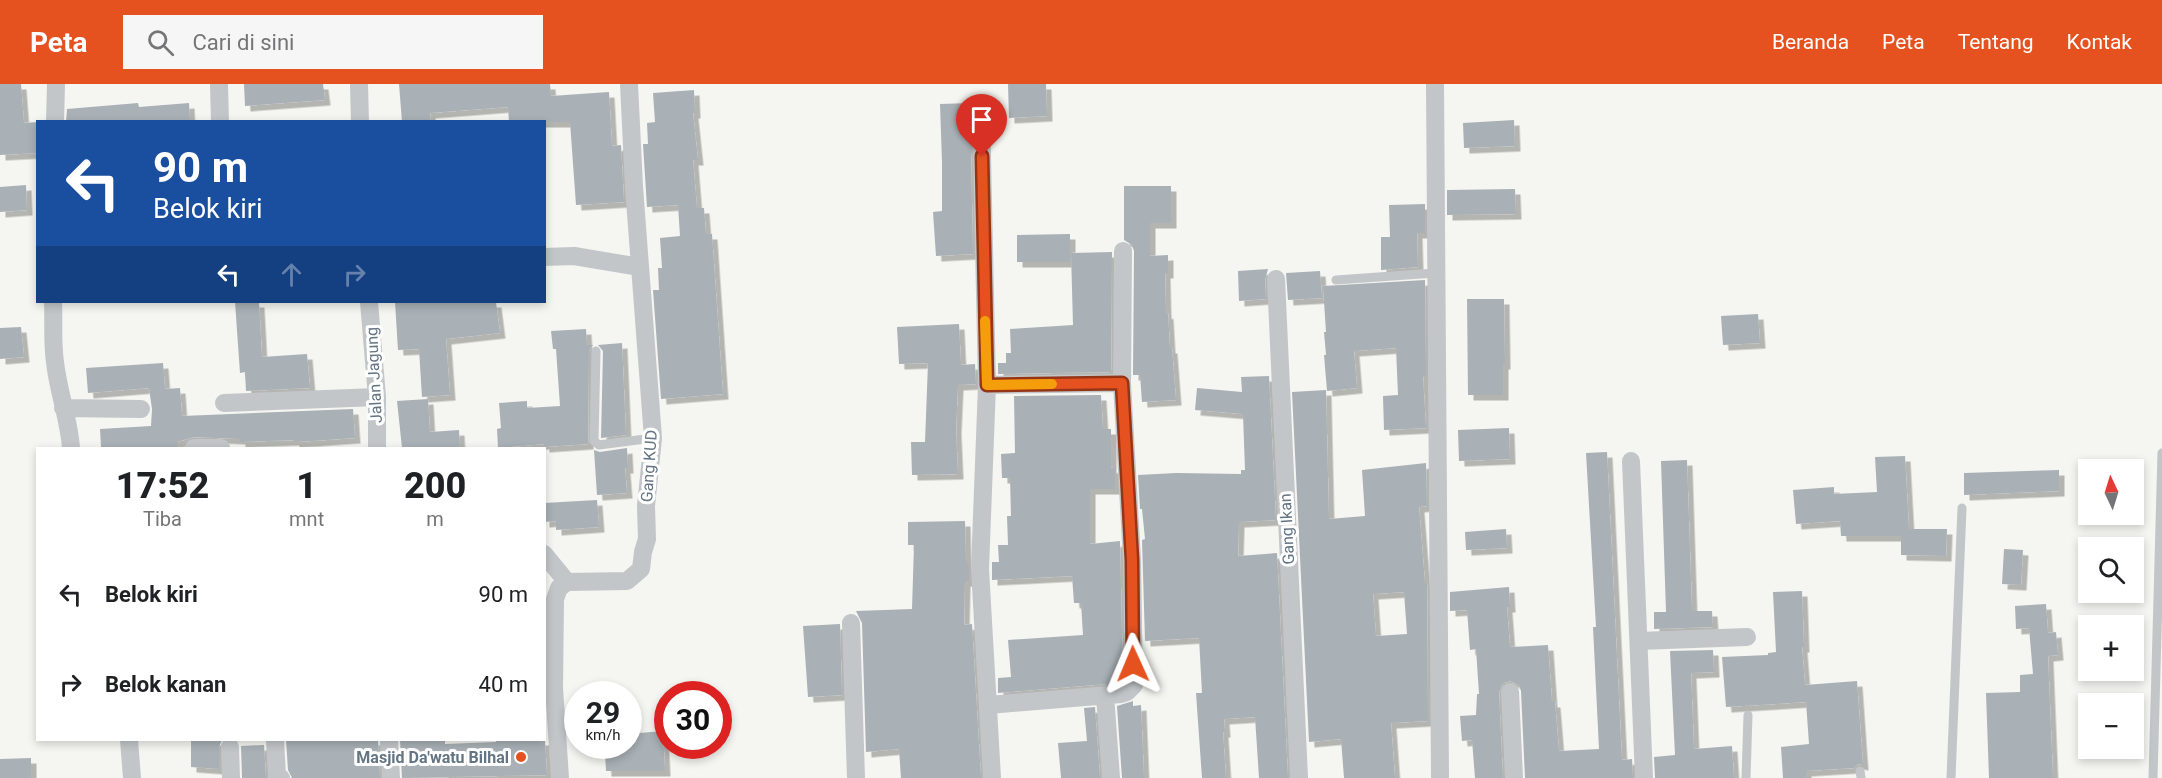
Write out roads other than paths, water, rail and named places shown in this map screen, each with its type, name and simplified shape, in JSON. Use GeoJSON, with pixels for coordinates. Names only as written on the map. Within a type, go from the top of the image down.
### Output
{"type":"FeatureCollection","features":[{"type":"Feature","properties":{"kind":"street"},"geometry":{"type":"LineString","coordinates":[[55,120],[57,84]]}},
{"type":"Feature","properties":{"kind":"street"},"geometry":{"type":"LineString","coordinates":[[219,84],[220,120]]}},
{"type":"Feature","properties":{"kind":"street"},"geometry":{"type":"LineString","coordinates":[[359,84],[360,120]]}},
{"type":"Feature","properties":{"kind":"street","name":"Gang KUD"},"geometry":{"type":"LineString","coordinates":[[567,582],[627,581],[641,569],[647,539],[646,506],[653,438],[629,84]]}},
{"type":"Feature","properties":{"kind":"street"},"geometry":{"type":"LineString","coordinates":[[1435,84],[1440,778]]}},
{"type":"Feature","properties":{"kind":"street"},"geometry":{"type":"LineString","coordinates":[[981,110],[987,385],[980,569],[992,778]]}},
{"type":"Feature","properties":{"kind":"street"},"geometry":{"type":"LineString","coordinates":[[989,705],[1127,692],[1134,685],[1132,560],[1122,383],[1123,251]]}},
{"type":"Feature","properties":{"kind":"street"},"geometry":{"type":"LineString","coordinates":[[546,257],[574,256],[640,267]]}},
{"type":"Feature","properties":{"kind":"street","name":"Gang Ikan"},"geometry":{"type":"LineString","coordinates":[[1276,279],[1299,778]]}},
{"type":"Feature","properties":{"kind":"street"},"geometry":{"type":"LineString","coordinates":[[53,303],[55,362],[63,408],[69,426],[71,447]]}},
{"type":"Feature","properties":{"kind":"street","name":"Jalan Jagung"},"geometry":{"type":"LineString","coordinates":[[369,303],[377,397],[377,447]]}},
{"type":"Feature","properties":{"kind":"street"},"geometry":{"type":"LineString","coordinates":[[987,385],[1122,383]]}},
{"type":"Feature","properties":{"kind":"street"},"geometry":{"type":"LineString","coordinates":[[224,403],[377,397]]}},
{"type":"Feature","properties":{"kind":"street"},"geometry":{"type":"LineString","coordinates":[[63,408],[141,410]]}},
{"type":"Feature","properties":{"kind":"street"},"geometry":{"type":"LineString","coordinates":[[1631,461],[1644,778]]}},
{"type":"Feature","properties":{"kind":"street"},"geometry":{"type":"LineString","coordinates":[[546,556],[567,582],[559,588],[555,599],[554,688],[560,778]]}},
{"type":"Feature","properties":{"kind":"street"},"geometry":{"type":"LineString","coordinates":[[851,623],[856,778]]}},
{"type":"Feature","properties":{"kind":"street"},"geometry":{"type":"LineString","coordinates":[[1639,641],[1747,637]]}},
{"type":"Feature","properties":{"kind":"street"},"geometry":{"type":"LineString","coordinates":[[1510,692],[1514,778]]}},
{"type":"Feature","properties":{"kind":"street"},"geometry":{"type":"LineString","coordinates":[[1105,695],[1111,778]]}},
{"type":"Feature","properties":{"kind":"street"},"geometry":{"type":"LineString","coordinates":[[129,741],[132,778]]}},
{"type":"Feature","properties":{"kind":"street"},"geometry":{"type":"LineString","coordinates":[[275,741],[277,776],[281,778]]}},
{"type":"Feature","properties":{"kind":"street"},"geometry":{"type":"LineString","coordinates":[[389,741],[391,778]]}},
{"type":"Feature","properties":{"kind":"street"},"geometry":{"type":"LineString","coordinates":[[230,747],[231,778]]}},
{"type":"Feature","properties":{"kind":"lane"},"geometry":{"type":"LineString","coordinates":[[1336,280],[1435,273]]}},
{"type":"Feature","properties":{"kind":"lane"},"geometry":{"type":"LineString","coordinates":[[596,351],[594,441],[599,445],[653,438]]}},
{"type":"Feature","properties":{"kind":"lane"},"geometry":{"type":"LineString","coordinates":[[2153,778],[2162,453]]}},
{"type":"Feature","properties":{"kind":"lane"},"geometry":{"type":"LineString","coordinates":[[1951,778],[1962,508]]}},
{"type":"Feature","properties":{"kind":"lane"},"geometry":{"type":"LineString","coordinates":[[1746,778],[1748,715]]}},
{"type":"Feature","properties":{"kind":"place","name":"Masjid Da'watu Bilhal"},"geometry":{"type":"Point","coordinates":[521,757]}}]}
